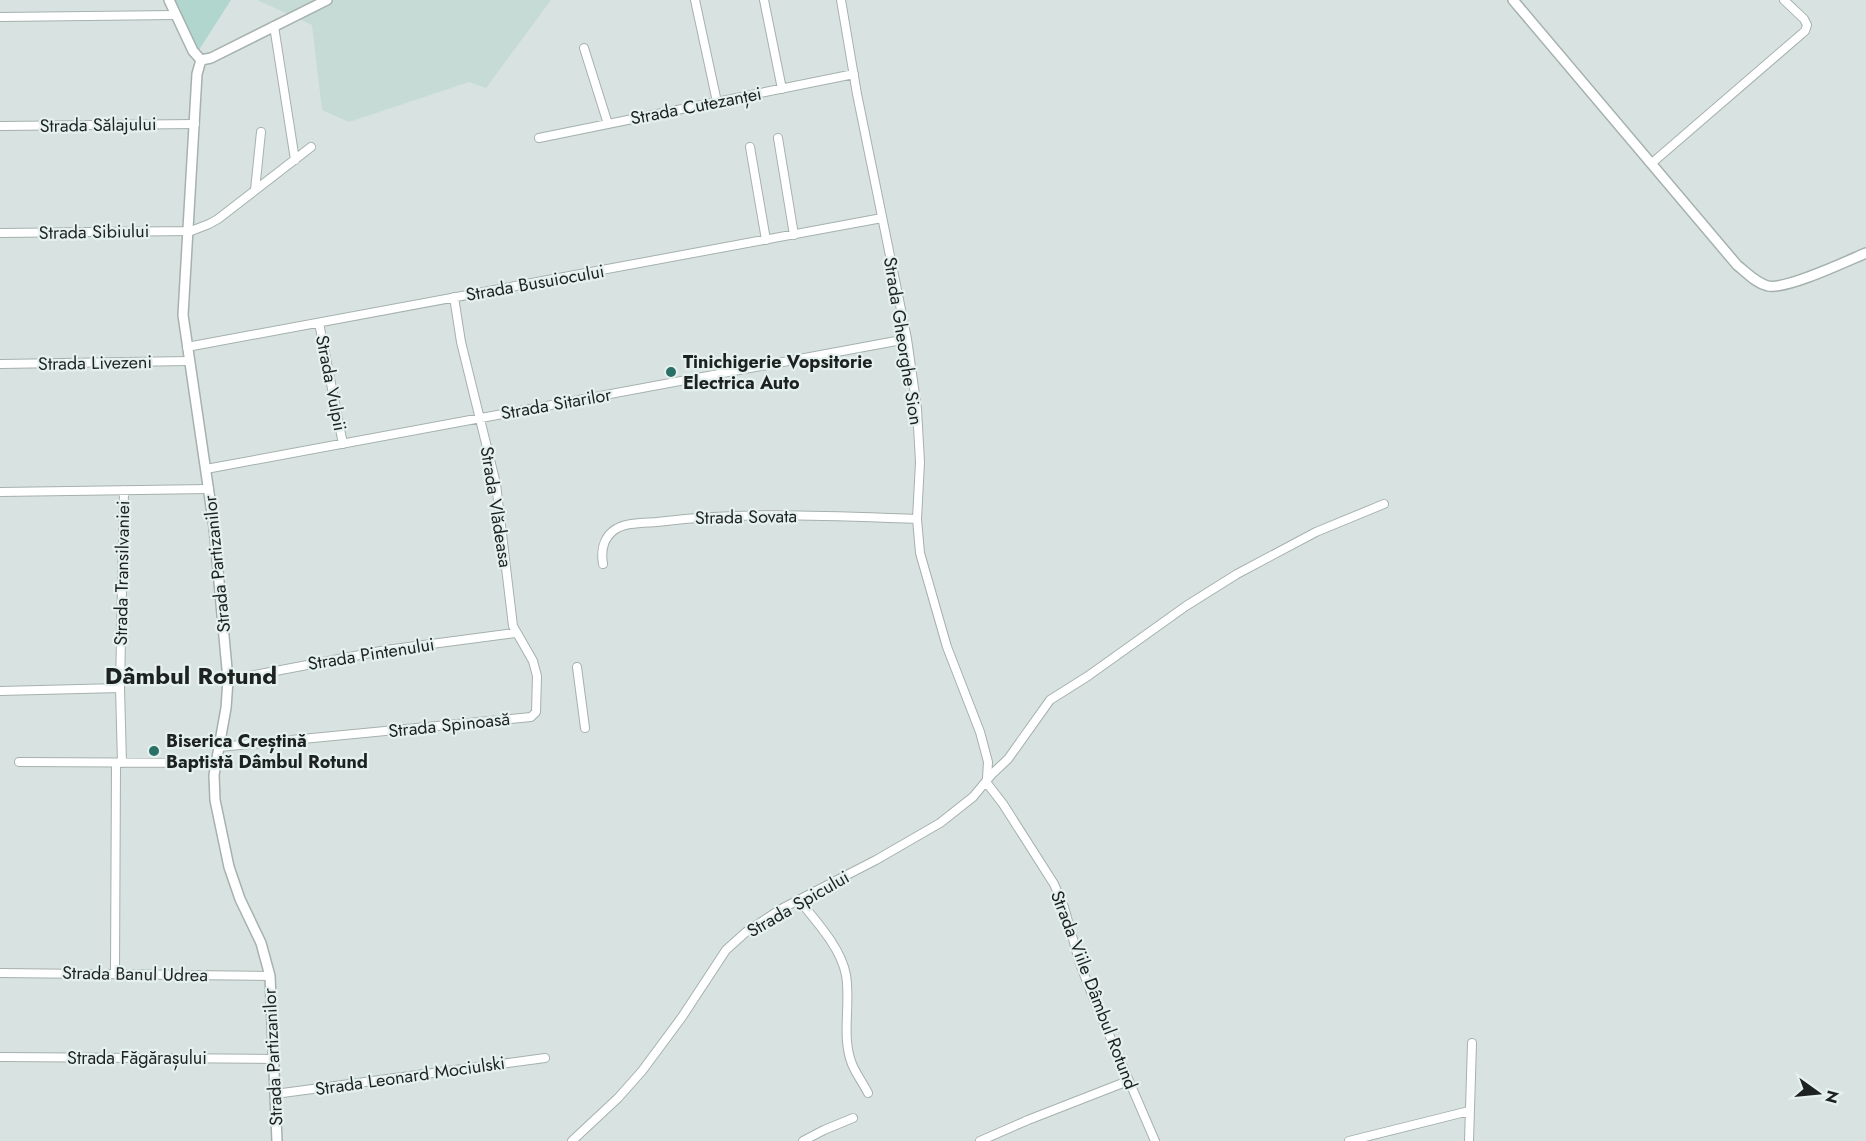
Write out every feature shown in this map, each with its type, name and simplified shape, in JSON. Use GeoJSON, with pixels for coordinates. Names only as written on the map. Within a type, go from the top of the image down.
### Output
{"type":"FeatureCollection","features":[{"type":"Feature","properties":{"kind":"street"},"geometry":{"type":"LineString","coordinates":[[169,0],[194,51],[201,60],[211,58],[327,0]]}},
{"type":"Feature","properties":{"kind":"street"},"geometry":{"type":"LineString","coordinates":[[695,0],[717,102]]}},
{"type":"Feature","properties":{"kind":"street"},"geometry":{"type":"LineString","coordinates":[[764,0],[782,89]]}},
{"type":"Feature","properties":{"kind":"street","name":"Strada Gheorghe Sion"},"geometry":{"type":"LineString","coordinates":[[841,0],[907,339],[917,409],[920,462],[917,519],[920,553],[946,647],[980,732],[988,762],[989,772],[986,782]]}},
{"type":"Feature","properties":{"kind":"street"},"geometry":{"type":"LineString","coordinates":[[1513,0],[1737,265],[1754,280],[1765,286],[1774,287],[1866,253]]}},
{"type":"Feature","properties":{"kind":"street"},"geometry":{"type":"LineString","coordinates":[[1652,163],[1805,31],[1807,25],[1804,19],[1784,0]]}},
{"type":"Feature","properties":{"kind":"street"},"geometry":{"type":"LineString","coordinates":[[0,17],[175,15]]}},
{"type":"Feature","properties":{"kind":"street"},"geometry":{"type":"LineString","coordinates":[[274,26],[295,160]]}},
{"type":"Feature","properties":{"kind":"street"},"geometry":{"type":"LineString","coordinates":[[584,48],[608,124]]}},
{"type":"Feature","properties":{"kind":"street","name":"Strada Partizanilor"},"geometry":{"type":"LineString","coordinates":[[201,60],[198,74],[183,315],[209,489],[228,680],[226,708],[216,763],[215,800],[229,867],[240,899],[261,943],[270,976],[277,1141]]}},
{"type":"Feature","properties":{"kind":"street","name":"Strada Cutezanței"},"geometry":{"type":"LineString","coordinates":[[539,138],[854,74]]}},
{"type":"Feature","properties":{"kind":"street","name":"Strada Sălajului"},"geometry":{"type":"LineString","coordinates":[[0,126],[195,124]]}},
{"type":"Feature","properties":{"kind":"street"},"geometry":{"type":"LineString","coordinates":[[255,190],[261,132]]}},
{"type":"Feature","properties":{"kind":"street"},"geometry":{"type":"LineString","coordinates":[[778,138],[794,235]]}},
{"type":"Feature","properties":{"kind":"street"},"geometry":{"type":"LineString","coordinates":[[187,231],[209,224],[311,147]]}},
{"type":"Feature","properties":{"kind":"street"},"geometry":{"type":"LineString","coordinates":[[750,147],[766,240]]}},
{"type":"Feature","properties":{"kind":"street","name":"Strada Busuiocului"},"geometry":{"type":"LineString","coordinates":[[187,347],[882,218]]}},
{"type":"Feature","properties":{"kind":"street","name":"Strada Sibiului"},"geometry":{"type":"LineString","coordinates":[[0,233],[187,231]]}},
{"type":"Feature","properties":{"kind":"street","name":"Strada Vlădeasa"},"geometry":{"type":"LineString","coordinates":[[454,297],[460,342],[496,484],[510,614],[515,633],[536,669],[538,684],[535,714]]}},
{"type":"Feature","properties":{"kind":"street","name":"Strada Vulpii"},"geometry":{"type":"LineString","coordinates":[[319,323],[343,444]]}},
{"type":"Feature","properties":{"kind":"street","name":"Strada Sitarilor"},"geometry":{"type":"LineString","coordinates":[[206,469],[907,339]]}},
{"type":"Feature","properties":{"kind":"street","name":"Strada Livezeni"},"geometry":{"type":"LineString","coordinates":[[0,364],[189,361]]}},
{"type":"Feature","properties":{"kind":"street"},"geometry":{"type":"LineString","coordinates":[[0,492],[209,489]]}},
{"type":"Feature","properties":{"kind":"street","name":"Strada Transilvaniei"},"geometry":{"type":"LineString","coordinates":[[115,973],[124,490]]}},
{"type":"Feature","properties":{"kind":"street","name":"Strada Spicului"},"geometry":{"type":"LineString","coordinates":[[572,1141],[594,1122],[642,1071],[688,1008],[726,950],[746,932],[781,909],[876,860],[940,823],[973,797],[1015,750],[1044,706],[1057,694],[1237,574],[1316,532],[1384,504]]}},
{"type":"Feature","properties":{"kind":"street","name":"Strada Sovata"},"geometry":{"type":"LineString","coordinates":[[603,564],[603,546],[608,537],[614,530],[632,525],[736,515],[917,519]]}},
{"type":"Feature","properties":{"kind":"street","name":"Strada Pintenului"},"geometry":{"type":"LineString","coordinates":[[228,680],[386,650],[515,633]]}},
{"type":"Feature","properties":{"kind":"street"},"geometry":{"type":"LineString","coordinates":[[577,667],[585,728]]}},
{"type":"Feature","properties":{"kind":"street"},"geometry":{"type":"LineString","coordinates":[[0,691],[120,688]]}},
{"type":"Feature","properties":{"kind":"street","name":"Strada Spinoasă"},"geometry":{"type":"LineString","coordinates":[[219,747],[531,717],[535,714]]}},
{"type":"Feature","properties":{"kind":"street"},"geometry":{"type":"LineString","coordinates":[[19,762],[216,763]]}},
{"type":"Feature","properties":{"kind":"street","name":"Strada Viile Dâmbul Rotund"},"geometry":{"type":"LineString","coordinates":[[986,782],[1004,804],[1054,885],[1067,916],[1080,964],[1155,1141]]}},
{"type":"Feature","properties":{"kind":"street"},"geometry":{"type":"LineString","coordinates":[[799,900],[819,926],[843,965],[847,986],[848,1046],[852,1063],[868,1093]]}},
{"type":"Feature","properties":{"kind":"street","name":"Strada Banul Udrea"},"geometry":{"type":"LineString","coordinates":[[0,973],[270,976]]}},
{"type":"Feature","properties":{"kind":"street"},"geometry":{"type":"LineString","coordinates":[[1469,1141],[1472,1043]]}},
{"type":"Feature","properties":{"kind":"street","name":"Strada Făgărașului"},"geometry":{"type":"LineString","coordinates":[[0,1057],[274,1059]]}},
{"type":"Feature","properties":{"kind":"street","name":"Strada Leonard Mociulski"},"geometry":{"type":"LineString","coordinates":[[275,1094],[544,1058]]}},
{"type":"Feature","properties":{"kind":"street"},"geometry":{"type":"LineString","coordinates":[[980,1141],[1128,1081]]}},
{"type":"Feature","properties":{"kind":"street"},"geometry":{"type":"LineString","coordinates":[[1349,1141],[1469,1111]]}},
{"type":"Feature","properties":{"kind":"street"},"geometry":{"type":"LineString","coordinates":[[803,1141],[853,1118]]}},
{"type":"Feature","properties":{"kind":"shaded area"},"geometry":{"type":"Polygon","coordinates":[[[257,0],[551,0],[486,88],[469,82],[349,122],[322,110],[312,25],[257,0]]]}},
{"type":"Feature","properties":{"kind":"green space"},"geometry":{"type":"Polygon","coordinates":[[[175,0],[231,0],[197,53],[175,0]]]}},
{"type":"Feature","properties":{"kind":"place","name":"Tinichigerie Vopsitorie Electrica Auto"},"geometry":{"type":"Point","coordinates":[671,372]}},
{"type":"Feature","properties":{"kind":"place","name":"Biserica Creștină Baptistă Dâmbul Rotund"},"geometry":{"type":"Point","coordinates":[154,751]}},
{"type":"Feature","properties":{"kind":"district","name":"Dâmbul Rotund"},"geometry":{"type":"Point","coordinates":[191,675]}}]}
